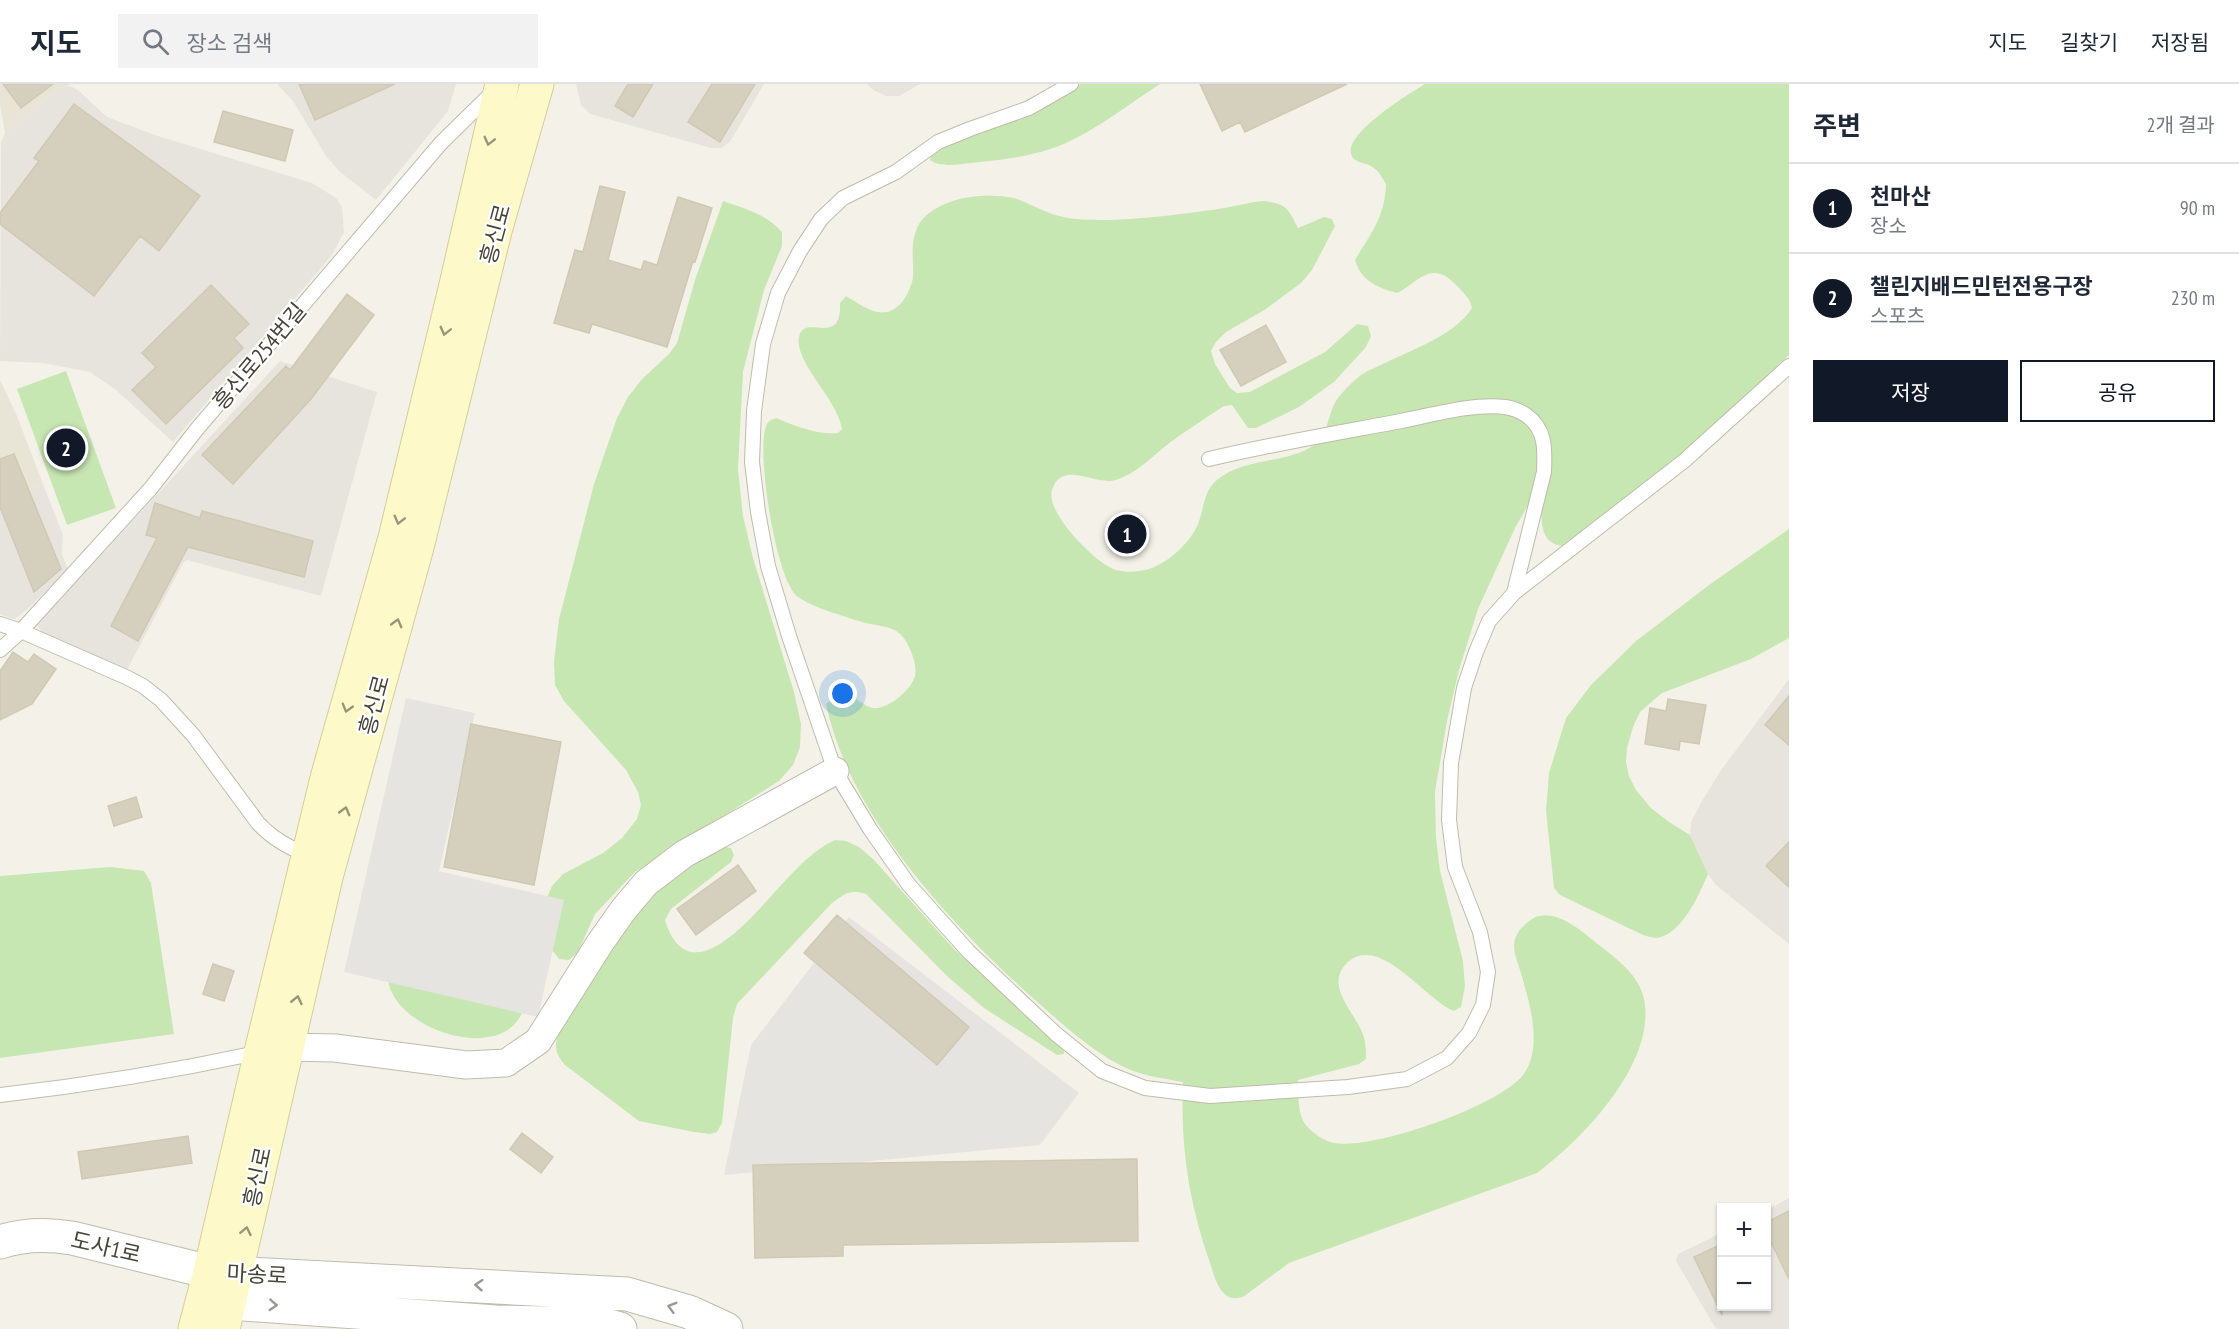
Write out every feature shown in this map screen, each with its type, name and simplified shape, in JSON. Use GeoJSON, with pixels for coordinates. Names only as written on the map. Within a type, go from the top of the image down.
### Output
{"type":"FeatureCollection","features":[{"type":"Feature","properties":{"kind":"main road","name":"흥신로"},"geometry":{"type":"LineString","coordinates":[[195,1329],[225,1294],[309,856],[327,778],[395,537],[502,84]]}},
{"type":"Feature","properties":{"kind":"main road","name":"흥신로"},"geometry":{"type":"LineString","coordinates":[[273,1049],[326,877],[417,547],[495,231],[537,84]]}},
{"type":"Feature","properties":{"kind":"street"},"geometry":{"type":"LineString","coordinates":[[273,1049],[335,1048],[466,1065],[506,1063],[538,1041],[600,944],[624,909],[646,883],[684,854],[835,771]]}},
{"type":"Feature","properties":{"kind":"street","name":"도사1로"},"geometry":{"type":"LineString","coordinates":[[0,1242],[28,1235],[72,1238],[225,1294]]}},
{"type":"Feature","properties":{"kind":"street","name":"마송로"},"geometry":{"type":"LineString","coordinates":[[225,1294],[496,1322],[603,1324],[620,1329]]}},
{"type":"Feature","properties":{"kind":"street","name":"마송로"},"geometry":{"type":"LineString","coordinates":[[225,1294],[627,1294],[689,1312],[726,1329]]}},
{"type":"Feature","properties":{"kind":"lane","name":"흥신로254번길"},"geometry":{"type":"LineString","coordinates":[[0,650],[21,631],[151,488],[197,429],[441,143],[502,84]]}},
{"type":"Feature","properties":{"kind":"lane"},"geometry":{"type":"LineString","coordinates":[[1071,84],[1029,108],[938,142],[896,172],[843,198],[821,219],[800,251],[778,293],[763,344],[754,411],[752,462],[768,566],[783,616],[835,771],[870,829],[909,885],[968,951],[1056,1034],[1102,1071],[1145,1088],[1210,1096],[1348,1087],[1407,1079],[1447,1058],[1468,1033],[1483,1005],[1488,972],[1482,942],[1455,867],[1449,820],[1451,763],[1464,688],[1476,652],[1490,621],[1514,593],[1684,460],[1789,366]]}},
{"type":"Feature","properties":{"kind":"lane"},"geometry":{"type":"LineString","coordinates":[[1209,459],[1253,448],[1466,410],[1506,407],[1524,414],[1538,425],[1544,439],[1544,472],[1514,593]]}},
{"type":"Feature","properties":{"kind":"lane"},"geometry":{"type":"LineString","coordinates":[[0,624],[128,678],[152,693],[175,713],[269,835],[282,844],[309,856]]}},
{"type":"Feature","properties":{"kind":"lane"},"geometry":{"type":"LineString","coordinates":[[0,1095],[79,1086],[175,1071],[273,1049]]}},
{"type":"Feature","properties":{"kind":"shaded area"},"geometry":{"type":"Polygon","coordinates":[[[0,84],[71,84],[54,92],[5,133],[0,105],[0,84]]]}},
{"type":"Feature","properties":{"kind":"shaded area"},"geometry":{"type":"Polygon","coordinates":[[[277,84],[456,84],[448,111],[376,200],[339,171],[326,156],[293,101],[277,84]]]}},
{"type":"Feature","properties":{"kind":"shaded area"},"geometry":{"type":"Polygon","coordinates":[[[576,84],[764,84],[730,142],[721,148],[711,148],[590,114],[581,105],[576,84]]]}},
{"type":"Feature","properties":{"kind":"shaded area"},"geometry":{"type":"Polygon","coordinates":[[[867,84],[920,84],[899,96],[886,96],[867,84]]]}},
{"type":"Feature","properties":{"kind":"shaded area"},"geometry":{"type":"Polygon","coordinates":[[[70,86],[78,90],[107,117],[155,135],[312,183],[336,198],[342,207],[344,232],[332,255],[173,442],[116,390],[90,372],[43,363],[0,361],[1,142],[5,133],[54,92],[70,86]]]}},
{"type":"Feature","properties":{"kind":"shaded area"},"geometry":{"type":"Polygon","coordinates":[[[280,361],[377,392],[321,596],[187,560],[183,563],[127,670],[42,634],[38,625],[44,617],[280,361]]]}},
{"type":"Feature","properties":{"kind":"shaded area"},"geometry":{"type":"Polygon","coordinates":[[[0,380],[17,416],[43,484],[0,501],[0,380]]]}},
{"type":"Feature","properties":{"kind":"shaded area"},"geometry":{"type":"Polygon","coordinates":[[[43,484],[63,535],[62,554],[68,569],[31,606],[15,619],[10,618],[0,614],[0,501],[43,484]]]}},
{"type":"Feature","properties":{"kind":"shaded area"},"geometry":{"type":"Polygon","coordinates":[[[1789,679],[1789,944],[1716,885],[1708,874],[1690,835],[1691,822],[1719,773],[1789,679]]]}},
{"type":"Feature","properties":{"kind":"shaded area"},"geometry":{"type":"Polygon","coordinates":[[[406,698],[475,713],[439,871],[564,900],[538,1017],[344,972],[406,698]]]}},
{"type":"Feature","properties":{"kind":"shaded area"},"geometry":{"type":"Polygon","coordinates":[[[849,917],[1079,1093],[1040,1145],[724,1175],[751,1045],[849,917]]]}},
{"type":"Feature","properties":{"kind":"shaded area"},"geometry":{"type":"Polygon","coordinates":[[[1789,1198],[1789,1329],[1716,1329],[1676,1261],[1678,1254],[1717,1235],[1717,1311],[1771,1311],[1771,1208],[1789,1198]]]}},
{"type":"Feature","properties":{"kind":"green space"},"geometry":{"type":"Polygon","coordinates":[[[1081,84],[1160,84],[1090,130],[1066,143],[1043,151],[1019,157],[961,164],[944,165],[930,160],[931,156],[952,143],[1046,105],[1081,84]]]}},
{"type":"Feature","properties":{"kind":"green space"},"geometry":{"type":"Polygon","coordinates":[[[1425,84],[1789,84],[1789,355],[1689,447],[1569,543],[1563,546],[1555,544],[1546,536],[1542,524],[1542,504],[1533,503],[1527,507],[1478,609],[1459,670],[1447,721],[1435,792],[1436,838],[1440,871],[1463,961],[1465,986],[1461,1007],[1454,1011],[1442,1004],[1401,970],[1386,961],[1371,955],[1358,956],[1345,965],[1340,973],[1339,982],[1343,999],[1363,1035],[1366,1059],[1359,1064],[1298,1080],[1299,1103],[1302,1119],[1314,1133],[1331,1142],[1353,1143],[1377,1140],[1434,1123],[1489,1100],[1510,1087],[1523,1075],[1529,1064],[1534,1038],[1530,1009],[1514,951],[1514,943],[1520,929],[1528,922],[1546,915],[1575,926],[1620,962],[1637,982],[1644,999],[1645,1023],[1639,1048],[1628,1073],[1613,1097],[1594,1120],[1537,1173],[1289,1263],[1243,1297],[1232,1298],[1220,1289],[1196,1219],[1185,1151],[1183,1082],[1141,1073],[1118,1064],[1085,1042],[1035,1000],[1003,971],[938,903],[880,827],[857,787],[838,746],[826,704],[837,695],[846,692],[870,707],[885,706],[898,698],[913,681],[916,671],[914,660],[907,642],[896,631],[820,608],[798,597],[790,586],[782,568],[770,516],[764,440],[767,424],[776,418],[822,433],[838,433],[842,429],[833,406],[803,358],[799,347],[802,330],[829,327],[835,324],[839,317],[840,303],[846,296],[875,311],[888,312],[895,308],[904,300],[912,283],[913,242],[918,225],[936,208],[947,203],[976,196],[1002,196],[1017,199],[1061,217],[1103,220],[1182,214],[1264,201],[1286,208],[1298,228],[1324,217],[1332,219],[1335,226],[1312,270],[1301,283],[1266,309],[1226,332],[1211,351],[1215,364],[1230,388],[1237,393],[1250,392],[1325,352],[1357,324],[1368,326],[1371,336],[1366,347],[1334,382],[1299,407],[1256,428],[1248,428],[1232,405],[1224,406],[1123,477],[1108,481],[1071,475],[1063,476],[1052,490],[1052,499],[1063,523],[1094,556],[1113,569],[1126,572],[1156,566],[1171,557],[1190,538],[1198,524],[1208,491],[1217,480],[1246,466],[1293,455],[1314,445],[1325,430],[1336,401],[1358,378],[1445,333],[1465,317],[1472,308],[1464,293],[1448,278],[1440,274],[1426,275],[1398,293],[1371,282],[1361,273],[1355,260],[1380,215],[1386,184],[1373,168],[1354,159],[1351,150],[1355,140],[1376,117],[1425,84]]]}},
{"type":"Feature","properties":{"kind":"green space"},"geometry":{"type":"Polygon","coordinates":[[[723,201],[762,216],[782,232],[782,246],[764,290],[743,372],[738,469],[743,516],[753,558],[794,692],[801,724],[800,747],[793,765],[779,781],[635,872],[595,914],[578,952],[569,960],[559,959],[552,950],[546,900],[552,886],[563,874],[603,853],[622,838],[637,819],[641,805],[638,792],[626,770],[564,701],[555,685],[554,661],[559,619],[594,484],[617,418],[628,397],[642,379],[669,354],[677,343],[695,280],[723,201]]]}},
{"type":"Feature","properties":{"kind":"green space"},"geometry":{"type":"Polygon","coordinates":[[[66,371],[116,508],[67,525],[17,389],[66,371]]]}},
{"type":"Feature","properties":{"kind":"green space"},"geometry":{"type":"Polygon","coordinates":[[[1789,529],[1789,638],[1751,659],[1662,693],[1640,712],[1627,748],[1626,762],[1629,776],[1636,790],[1651,808],[1690,835],[1708,874],[1682,922],[1666,935],[1655,938],[1643,935],[1560,895],[1554,888],[1546,811],[1549,773],[1566,718],[1591,685],[1636,641],[1709,585],[1789,529]]]}},
{"type":"Feature","properties":{"kind":"green space"},"geometry":{"type":"Polygon","coordinates":[[[835,840],[846,841],[859,847],[874,860],[953,948],[1064,1047],[1064,1054],[1057,1055],[984,1008],[948,977],[866,894],[851,892],[832,903],[737,1004],[733,1018],[722,1123],[717,1132],[710,1134],[694,1132],[639,1121],[565,1065],[556,1049],[560,1030],[621,934],[654,892],[707,855],[724,847],[731,848],[734,855],[731,862],[671,909],[665,920],[676,942],[690,952],[707,950],[724,941],[741,927],[802,863],[835,840]]]}},
{"type":"Feature","properties":{"kind":"green space"},"geometry":{"type":"Polygon","coordinates":[[[110,867],[144,871],[151,883],[174,1034],[0,1058],[0,876],[110,867]]]}},
{"type":"Feature","properties":{"kind":"green space"},"geometry":{"type":"Polygon","coordinates":[[[388,979],[522,1013],[510,1028],[492,1037],[471,1038],[448,1034],[426,1025],[407,1012],[394,997],[388,979]]]}},
{"type":"Feature","properties":{"kind":"building"},"geometry":{"type":"Polygon","coordinates":[[[3,84],[53,84],[21,108],[3,84]]]}},
{"type":"Feature","properties":{"kind":"building"},"geometry":{"type":"Polygon","coordinates":[[[299,84],[395,84],[315,120],[299,84]]]}},
{"type":"Feature","properties":{"kind":"building"},"geometry":{"type":"Polygon","coordinates":[[[628,84],[653,84],[633,117],[615,106],[628,84]]]}},
{"type":"Feature","properties":{"kind":"building"},"geometry":{"type":"Polygon","coordinates":[[[712,84],[755,84],[720,142],[688,122],[712,84]]]}},
{"type":"Feature","properties":{"kind":"building"},"geometry":{"type":"Polygon","coordinates":[[[1200,84],[1347,84],[1245,132],[1240,122],[1222,131],[1200,84]]]}},
{"type":"Feature","properties":{"kind":"building"},"geometry":{"type":"Polygon","coordinates":[[[74,104],[200,196],[159,251],[140,236],[94,296],[0,224],[0,213],[39,161],[34,158],[74,104]]]}},
{"type":"Feature","properties":{"kind":"building"},"geometry":{"type":"Polygon","coordinates":[[[223,111],[293,130],[285,161],[214,142],[223,111]]]}},
{"type":"Feature","properties":{"kind":"building"},"geometry":{"type":"Polygon","coordinates":[[[600,186],[625,192],[608,260],[641,270],[644,261],[657,265],[678,197],[712,208],[667,347],[592,324],[589,333],[554,323],[575,250],[583,252],[600,186]]]}},
{"type":"Feature","properties":{"kind":"building"},"geometry":{"type":"Polygon","coordinates":[[[211,285],[249,324],[234,338],[243,348],[166,424],[132,390],[156,367],[142,353],[211,285]]]}},
{"type":"Feature","properties":{"kind":"building"},"geometry":{"type":"Polygon","coordinates":[[[347,294],[374,315],[311,399],[233,484],[202,455],[286,366],[290,370],[347,294]]]}},
{"type":"Feature","properties":{"kind":"building"},"geometry":{"type":"Polygon","coordinates":[[[1266,325],[1286,362],[1241,386],[1220,350],[1266,325]]]}},
{"type":"Feature","properties":{"kind":"building"},"geometry":{"type":"Polygon","coordinates":[[[14,454],[61,569],[34,592],[0,507],[0,459],[14,454]]]}},
{"type":"Feature","properties":{"kind":"building"},"geometry":{"type":"Polygon","coordinates":[[[155,503],[200,518],[202,511],[313,541],[304,577],[188,547],[138,641],[111,626],[157,538],[146,535],[155,503]]]}},
{"type":"Feature","properties":{"kind":"building"},"geometry":{"type":"Polygon","coordinates":[[[13,652],[28,662],[34,654],[56,669],[32,704],[0,720],[0,671],[13,652]]]}},
{"type":"Feature","properties":{"kind":"building"},"geometry":{"type":"Polygon","coordinates":[[[1789,696],[1789,745],[1765,725],[1789,696]]]}},
{"type":"Feature","properties":{"kind":"building"},"geometry":{"type":"Polygon","coordinates":[[[1668,699],[1706,705],[1699,744],[1680,741],[1679,750],[1645,744],[1650,708],[1666,711],[1668,699]]]}},
{"type":"Feature","properties":{"kind":"building"},"geometry":{"type":"Polygon","coordinates":[[[471,724],[561,742],[534,885],[444,867],[471,724]]]}},
{"type":"Feature","properties":{"kind":"building"},"geometry":{"type":"Polygon","coordinates":[[[136,797],[142,817],[114,826],[108,806],[136,797]]]}},
{"type":"Feature","properties":{"kind":"building"},"geometry":{"type":"Polygon","coordinates":[[[1789,842],[1789,887],[1766,866],[1789,842]]]}},
{"type":"Feature","properties":{"kind":"building"},"geometry":{"type":"Polygon","coordinates":[[[738,865],[756,891],[696,935],[677,909],[738,865]]]}},
{"type":"Feature","properties":{"kind":"building"},"geometry":{"type":"Polygon","coordinates":[[[837,915],[969,1027],[937,1065],[804,953],[837,915]]]}},
{"type":"Feature","properties":{"kind":"building"},"geometry":{"type":"Polygon","coordinates":[[[213,964],[234,971],[224,1001],[203,994],[213,964]]]}},
{"type":"Feature","properties":{"kind":"building"},"geometry":{"type":"Polygon","coordinates":[[[522,1133],[553,1157],[541,1173],[510,1149],[522,1133]]]}},
{"type":"Feature","properties":{"kind":"building"},"geometry":{"type":"Polygon","coordinates":[[[188,1136],[192,1163],[82,1179],[78,1152],[188,1136]]]}},
{"type":"Feature","properties":{"kind":"building"},"geometry":{"type":"Polygon","coordinates":[[[1137,1159],[1138,1241],[843,1245],[843,1256],[755,1258],[753,1165],[1137,1159]]]}},
{"type":"Feature","properties":{"kind":"building"},"geometry":{"type":"Polygon","coordinates":[[[1789,1211],[1789,1279],[1771,1242],[1771,1220],[1789,1211]]]}},
{"type":"Feature","properties":{"kind":"building"},"geometry":{"type":"Polygon","coordinates":[[[1717,1246],[1717,1305],[1694,1257],[1717,1246]]]}},
{"type":"Feature","properties":{"kind":"place","name":"챌린지배드민턴전용구장"},"geometry":{"type":"Point","coordinates":[66,448]}},
{"type":"Feature","properties":{"kind":"place","name":"천마산"},"geometry":{"type":"Point","coordinates":[1127,534]}}]}
